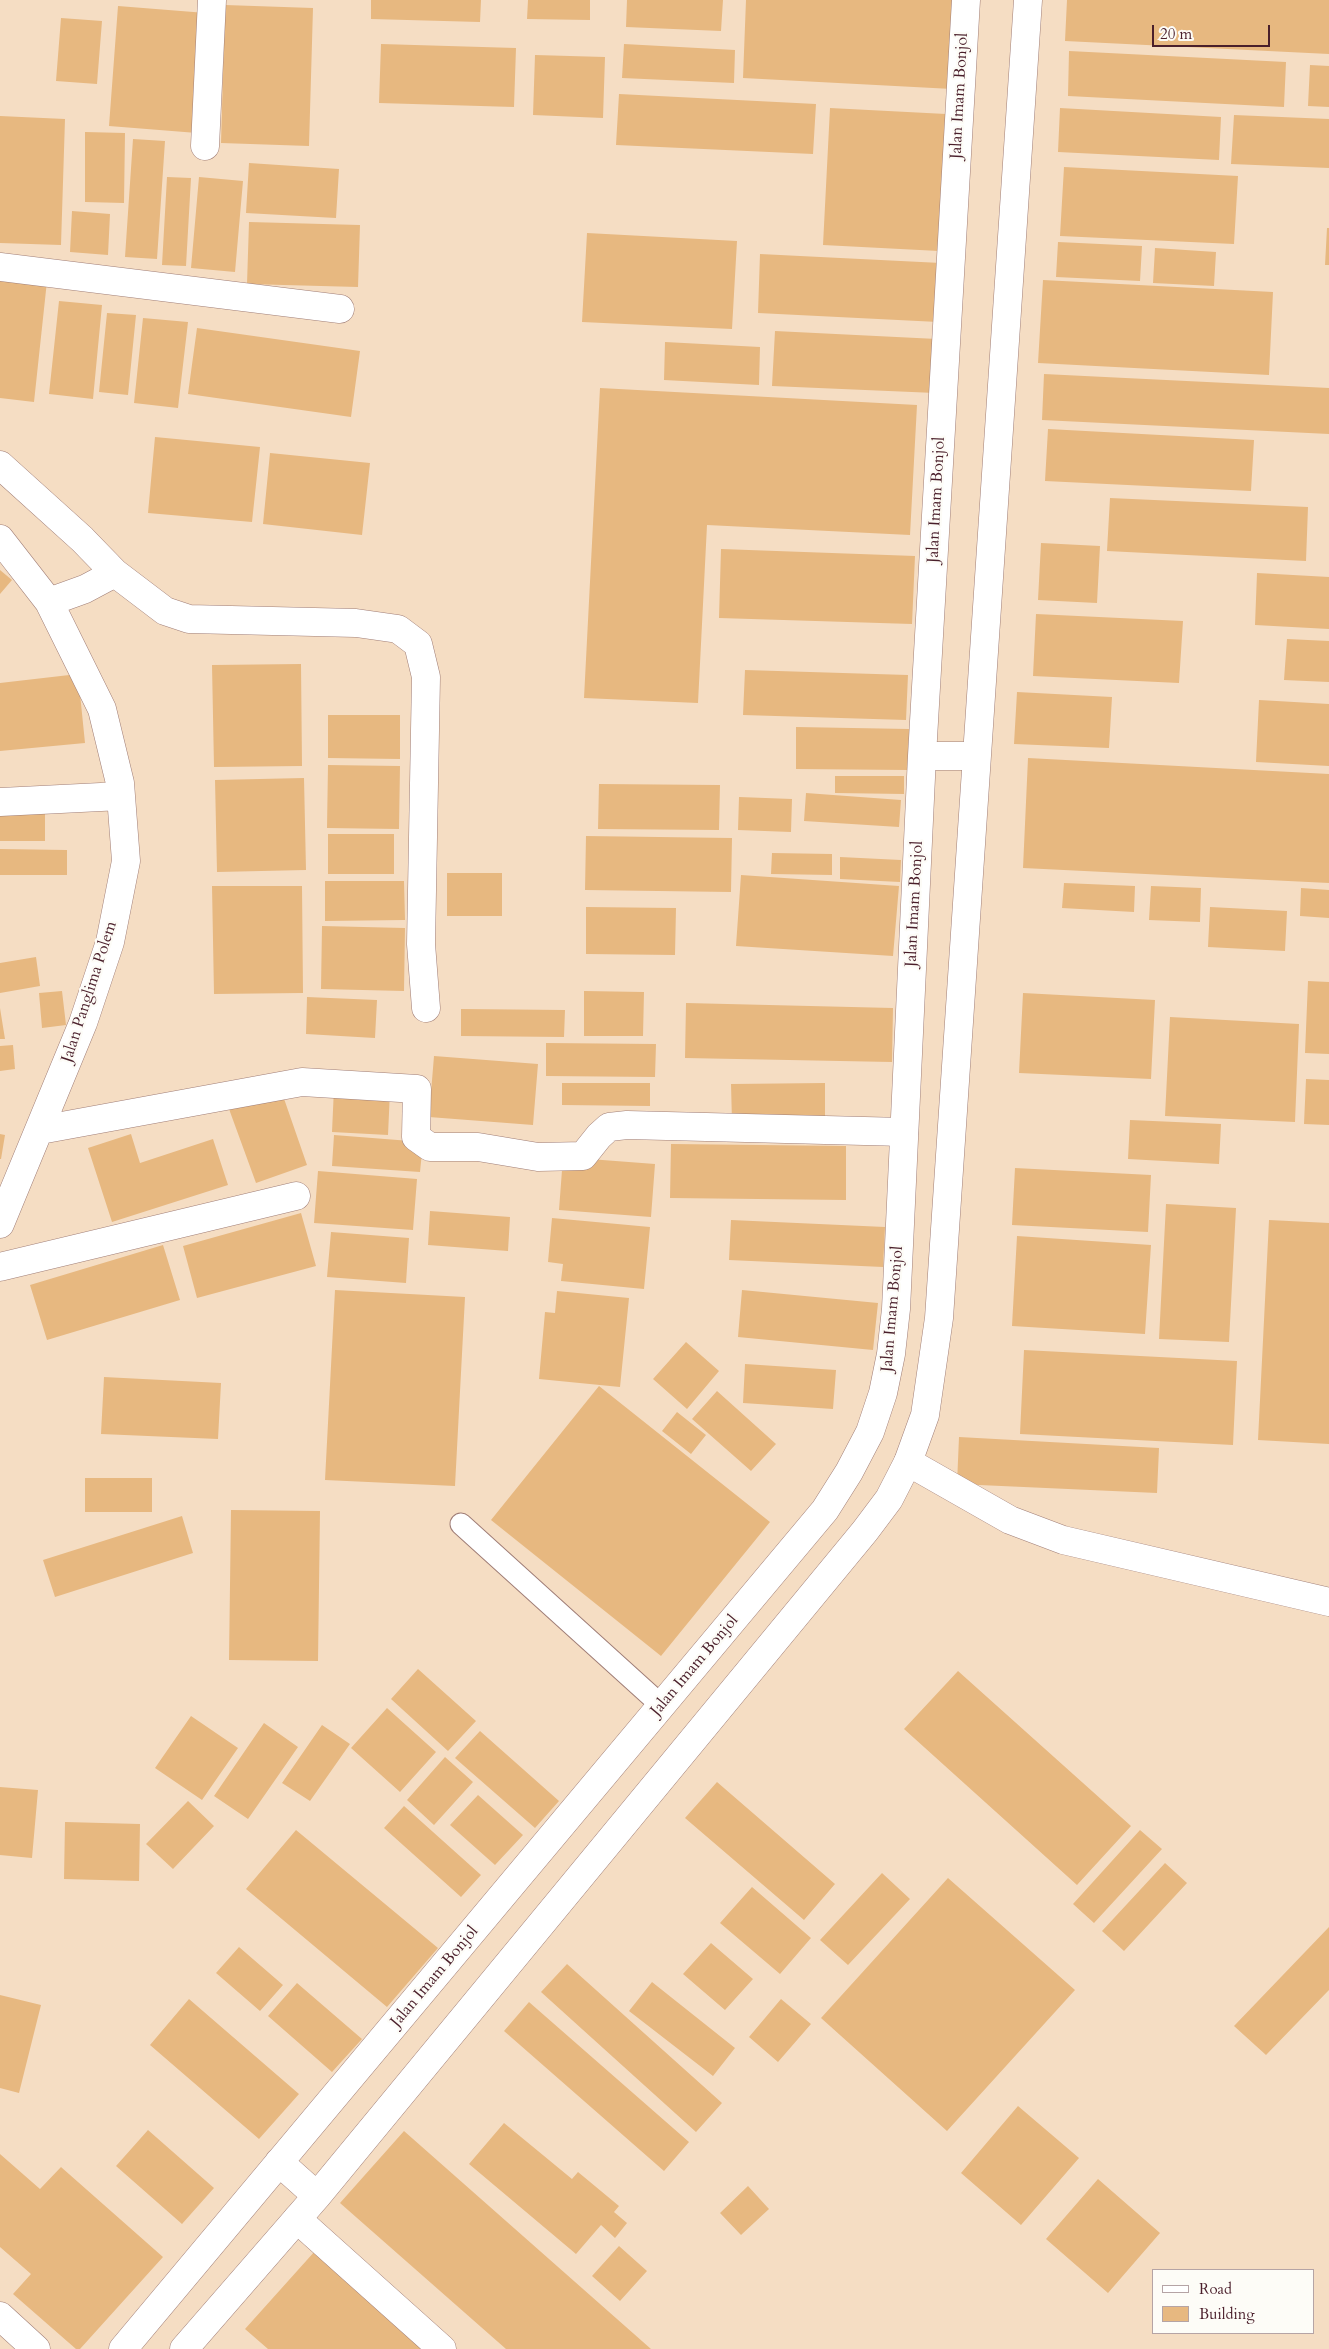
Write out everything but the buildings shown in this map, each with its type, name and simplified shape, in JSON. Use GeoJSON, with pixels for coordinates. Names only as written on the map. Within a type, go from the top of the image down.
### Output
{"type":"FeatureCollection","features":[{"type":"Feature","properties":{"kind":"main road"},"geometry":{"type":"LineString","coordinates":[[205,146],[212,0]]}},
{"type":"Feature","properties":{"kind":"main road","name":"Jalan Imam Bonjol"},"geometry":{"type":"LineString","coordinates":[[122,2349],[825,1510],[850,1472],[870,1432],[883,1392],[891,1354],[896,1309],[922,756],[966,0]]}},
{"type":"Feature","properties":{"kind":"main road"},"geometry":{"type":"LineString","coordinates":[[184,2349],[297,2219],[864,1531],[889,1499],[908,1462],[925,1415],[939,1318],[1028,0]]}},
{"type":"Feature","properties":{"kind":"main road"},"geometry":{"type":"LineString","coordinates":[[0,268],[340,309]]}},
{"type":"Feature","properties":{"kind":"main road"},"geometry":{"type":"LineString","coordinates":[[0,465],[82,539],[115,573],[165,611],[190,619],[356,623],[398,629],[418,644],[426,677],[421,944],[426,1008]]}},
{"type":"Feature","properties":{"kind":"main road","name":"Jalan Panglima Polem"},"geometry":{"type":"LineString","coordinates":[[0,540],[49,602],[102,709],[120,783],[126,861],[110,942],[83,1023],[0,1224]]}},
{"type":"Feature","properties":{"kind":"main road"},"geometry":{"type":"LineString","coordinates":[[49,602],[94,585],[115,573]]}},
{"type":"Feature","properties":{"kind":"main road"},"geometry":{"type":"LineString","coordinates":[[922,756],[976,756]]}},
{"type":"Feature","properties":{"kind":"main road"},"geometry":{"type":"LineString","coordinates":[[0,802],[121,796]]}},
{"type":"Feature","properties":{"kind":"main road"},"geometry":{"type":"LineString","coordinates":[[40,1130],[302,1082],[417,1089],[416,1137],[430,1147],[478,1147],[538,1157],[583,1156],[608,1128],[627,1126],[904,1132]]}},
{"type":"Feature","properties":{"kind":"main road"},"geometry":{"type":"LineString","coordinates":[[0,1267],[296,1196]]}},
{"type":"Feature","properties":{"kind":"main road"},"geometry":{"type":"LineString","coordinates":[[908,1462],[1010,1520],[1063,1540],[1329,1602]]}},
{"type":"Feature","properties":{"kind":"main road"},"geometry":{"type":"LineString","coordinates":[[279,2162],[316,2196]]}},
{"type":"Feature","properties":{"kind":"main road"},"geometry":{"type":"LineString","coordinates":[[297,2219],[442,2349]]}},
{"type":"Feature","properties":{"kind":"main road"},"geometry":{"type":"LineString","coordinates":[[0,2316],[36,2349]]}},
{"type":"Feature","properties":{"kind":"lane"},"geometry":{"type":"LineString","coordinates":[[461,1524],[662,1706]]}}]}
